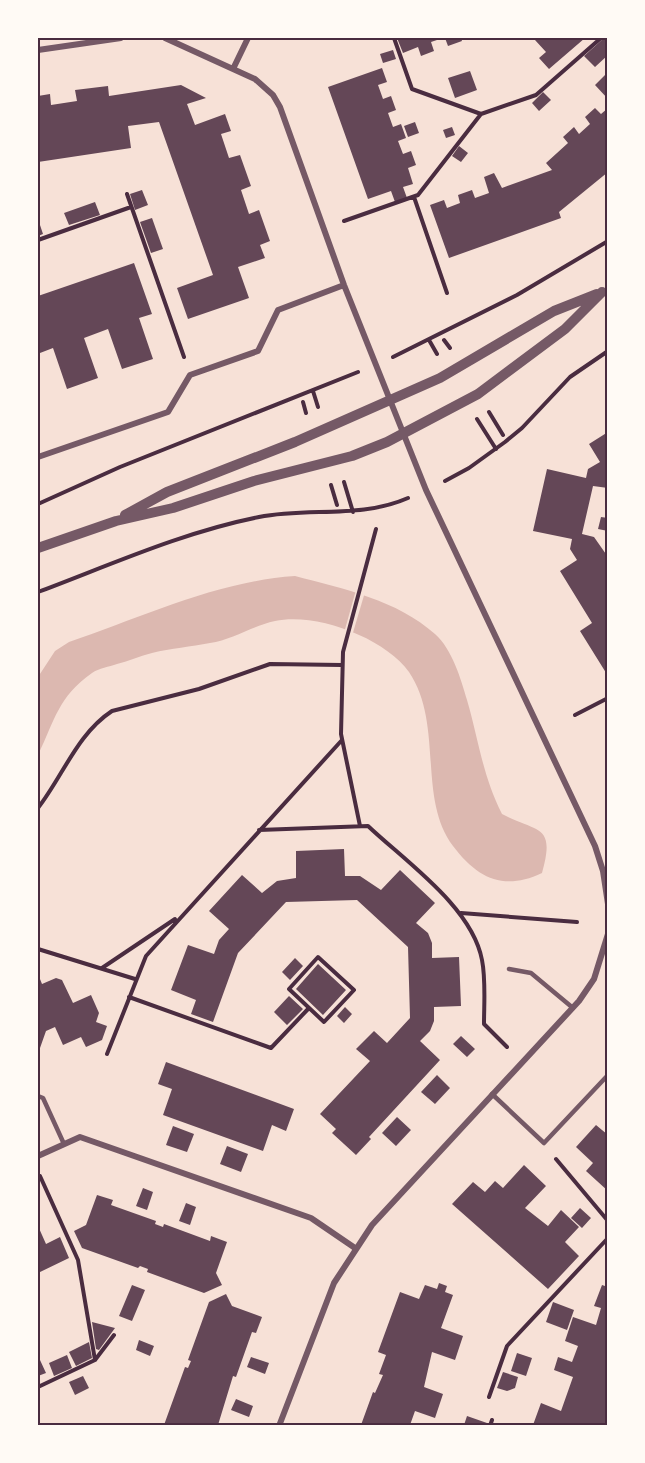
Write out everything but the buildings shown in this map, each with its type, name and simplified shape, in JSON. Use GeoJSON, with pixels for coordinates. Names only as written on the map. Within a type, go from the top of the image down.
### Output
{"type":"FeatureCollection","features":[{"type":"Feature","properties":{"kind":"street"},"geometry":{"type":"LineString","coordinates":[[38,50],[121,38]]}},
{"type":"Feature","properties":{"kind":"street"},"geometry":{"type":"LineString","coordinates":[[165,38],[265,85],[280,107],[344,285],[426,490],[595,846],[603,871],[608,904]]}},
{"type":"Feature","properties":{"kind":"street"},"geometry":{"type":"LineString","coordinates":[[233,69],[248,38]]}},
{"type":"Feature","properties":{"kind":"street"},"geometry":{"type":"LineString","coordinates":[[38,457],[168,412],[190,375],[258,351],[278,310],[344,285]]}},
{"type":"Feature","properties":{"kind":"street"},"geometry":{"type":"LineString","coordinates":[[116,521],[167,492],[294,442],[440,378],[554,312],[605,290]]}},
{"type":"Feature","properties":{"kind":"street"},"geometry":{"type":"LineString","coordinates":[[38,548],[116,521],[173,508],[254,481],[352,456],[404,434],[478,394],[565,329],[605,290]]}},
{"type":"Feature","properties":{"kind":"street"},"geometry":{"type":"LineString","coordinates":[[279,1425],[320,1314],[334,1284],[356,1248],[390,1203],[573,1008],[594,979],[608,934]]}},
{"type":"Feature","properties":{"kind":"street"},"geometry":{"type":"LineString","coordinates":[[38,1156],[80,1137],[311,1218],[356,1248]]}},
{"type":"Feature","properties":{"kind":"lane"},"geometry":{"type":"LineString","coordinates":[[509,969],[531,973],[573,1008]]}},
{"type":"Feature","properties":{"kind":"lane"},"geometry":{"type":"LineString","coordinates":[[492,1094],[544,1143],[608,1075]]}},
{"type":"Feature","properties":{"kind":"lane"},"geometry":{"type":"LineString","coordinates":[[38,1096],[43,1098],[64,1144]]}},
{"type":"Feature","properties":{"kind":"path"},"geometry":{"type":"LineString","coordinates":[[394,38],[412,89],[481,114]]}},
{"type":"Feature","properties":{"kind":"path"},"geometry":{"type":"LineString","coordinates":[[344,221],[414,196],[481,114],[536,95],[601,38]]}},
{"type":"Feature","properties":{"kind":"path"},"geometry":{"type":"LineString","coordinates":[[127,194],[190,375]]}},
{"type":"Feature","properties":{"kind":"path"},"geometry":{"type":"LineString","coordinates":[[414,196],[447,293]]}},
{"type":"Feature","properties":{"kind":"path"},"geometry":{"type":"LineString","coordinates":[[38,240],[131,207]]}},
{"type":"Feature","properties":{"kind":"path"},"geometry":{"type":"LineString","coordinates":[[38,504],[120,467],[377,364],[518,295],[608,241]]}},
{"type":"Feature","properties":{"kind":"path"},"geometry":{"type":"LineString","coordinates":[[38,592],[231,523],[277,513],[374,509],[426,490],[469,468],[505,442],[570,377],[608,351]]}},
{"type":"Feature","properties":{"kind":"path"},"geometry":{"type":"LineString","coordinates":[[488,410],[503,435]]}},
{"type":"Feature","properties":{"kind":"path"},"geometry":{"type":"LineString","coordinates":[[327,475],[337,505]]}},
{"type":"Feature","properties":{"kind":"path"},"geometry":{"type":"LineString","coordinates":[[360,826],[342,740],[342,665],[343,652],[376,529]]}},
{"type":"Feature","properties":{"kind":"path"},"geometry":{"type":"LineString","coordinates":[[38,808],[84,736],[112,711],[199,688],[270,664],[342,665]]}},
{"type":"Feature","properties":{"kind":"path"},"geometry":{"type":"LineString","coordinates":[[575,715],[608,698]]}},
{"type":"Feature","properties":{"kind":"path"},"geometry":{"type":"LineString","coordinates":[[107,1054],[146,956],[342,740]]}},
{"type":"Feature","properties":{"kind":"path"},"geometry":{"type":"LineString","coordinates":[[259,830],[368,826],[461,913],[475,936],[482,956],[484,1024],[507,1047]]}},
{"type":"Feature","properties":{"kind":"path"},"geometry":{"type":"LineString","coordinates":[[461,913],[577,922]]}},
{"type":"Feature","properties":{"kind":"path"},"geometry":{"type":"LineString","coordinates":[[101,969],[181,915]]}},
{"type":"Feature","properties":{"kind":"path"},"geometry":{"type":"LineString","coordinates":[[38,949],[135,979]]}},
{"type":"Feature","properties":{"kind":"path"},"geometry":{"type":"LineString","coordinates":[[318,957],[354,990],[324,1022],[309,1008],[289,989],[318,957]]}},
{"type":"Feature","properties":{"kind":"path"},"geometry":{"type":"LineString","coordinates":[[129,997],[271,1048],[309,1008]]}},
{"type":"Feature","properties":{"kind":"path"},"geometry":{"type":"LineString","coordinates":[[552,1155],[608,1221]]}},
{"type":"Feature","properties":{"kind":"path"},"geometry":{"type":"LineString","coordinates":[[38,1170],[78,1260],[95,1360]]}},
{"type":"Feature","properties":{"kind":"path"},"geometry":{"type":"LineString","coordinates":[[489,1397],[507,1346],[608,1238]]}},
{"type":"Feature","properties":{"kind":"path"},"geometry":{"type":"LineString","coordinates":[[38,1388],[95,1360],[114,1335]]}},
{"type":"Feature","properties":{"kind":"path"},"geometry":{"type":"LineString","coordinates":[[490,1425],[492,1420]]}},
{"type":"Feature","properties":{"kind":"shaded area"},"geometry":{"type":"Polygon","coordinates":[[[295,576],[351,591],[387,604],[420,622],[441,640],[459,674],[485,771],[502,814],[534,828],[545,837],[546,857],[542,873],[516,881],[493,879],[472,867],[462,857],[442,827],[432,784],[426,714],[409,672],[384,648],[348,630],[329,624],[292,619],[275,621],[218,641],[159,651],[98,670],[81,682],[64,700],[38,755],[38,677],[55,651],[69,642],[209,592],[266,579],[295,576]]]}},
{"type":"Feature","properties":{"kind":"pier"},"geometry":{"type":"Polygon","coordinates":[[[356,590],[365,592],[352,636],[344,633],[356,590]]]}}]}
